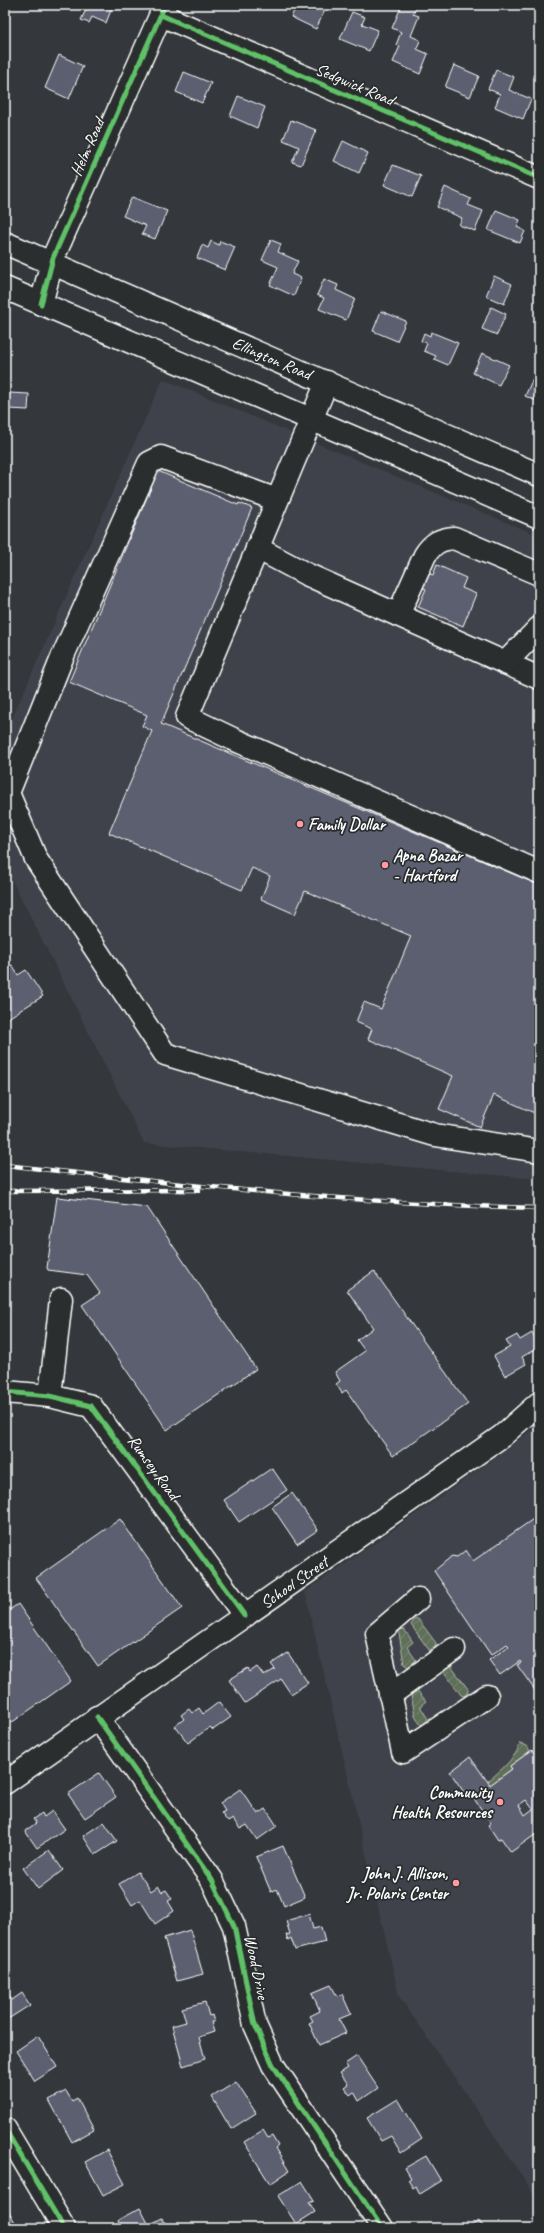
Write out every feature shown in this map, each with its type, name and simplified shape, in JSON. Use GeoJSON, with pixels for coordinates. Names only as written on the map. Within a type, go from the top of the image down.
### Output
{"type":"FeatureCollection","features":[{"type":"Feature","properties":{"kind":"main road","name":"Sedgwick Road"},"geometry":{"type":"LineString","coordinates":[[163,10],[539,178]]}},
{"type":"Feature","properties":{"kind":"main road","name":"Helm Road"},"geometry":{"type":"LineString","coordinates":[[41,304],[51,263],[163,10]]}},
{"type":"Feature","properties":{"kind":"main road","name":"Ellington Road"},"geometry":{"type":"LineString","coordinates":[[5,243],[539,475]]}},
{"type":"Feature","properties":{"kind":"main road"},"geometry":{"type":"LineString","coordinates":[[5,288],[539,517]]}},
{"type":"Feature","properties":{"kind":"main road"},"geometry":{"type":"LineString","coordinates":[[327,382],[256,548],[188,717],[233,739],[539,872]]}},
{"type":"Feature","properties":{"kind":"main road"},"geometry":{"type":"LineString","coordinates":[[277,500],[161,457],[149,463],[62,658],[8,793],[36,859],[165,1054],[435,1135],[539,1151]]}},
{"type":"Feature","properties":{"kind":"main road"},"geometry":{"type":"LineString","coordinates":[[398,615],[425,554],[431,546],[442,538],[454,538],[539,574]]}},
{"type":"Feature","properties":{"kind":"main road"},"geometry":{"type":"LineString","coordinates":[[256,548],[306,574],[539,678]]}},
{"type":"Feature","properties":{"kind":"main road"},"geometry":{"type":"LineString","coordinates":[[505,663],[539,628]]}},
{"type":"Feature","properties":{"kind":"main road"},"geometry":{"type":"LineString","coordinates":[[50,1396],[61,1299]]}},
{"type":"Feature","properties":{"kind":"main road","name":"Rumsey Road"},"geometry":{"type":"LineString","coordinates":[[5,1392],[50,1396],[91,1406],[245,1616]]}},
{"type":"Feature","properties":{"kind":"main road","name":"School Street"},"geometry":{"type":"LineString","coordinates":[[5,1783],[97,1717],[245,1616],[502,1436],[539,1403]]}},
{"type":"Feature","properties":{"kind":"main road"},"geometry":{"type":"LineString","coordinates":[[418,1599],[377,1634],[402,1752],[487,1696]]}},
{"type":"Feature","properties":{"kind":"main road"},"geometry":{"type":"LineString","coordinates":[[390,1695],[454,1649]]}},
{"type":"Feature","properties":{"kind":"main road","name":"Wood Drive"},"geometry":{"type":"LineString","coordinates":[[97,1717],[212,1880],[234,1926],[255,2025],[273,2064],[382,2228]]}},
{"type":"Feature","properties":{"kind":"main road"},"geometry":{"type":"LineString","coordinates":[[5,2128],[64,2228]]}},
{"type":"Feature","properties":{"kind":"shaded area"},"geometry":{"type":"Polygon","coordinates":[[[163,379],[539,536],[539,1179],[144,1143],[5,866],[5,734],[163,379]]]}},
{"type":"Feature","properties":{"kind":"shaded area","name":"John J. Allison, Jr. Polaris Center"},"geometry":{"type":"Polygon","coordinates":[[[539,1424],[539,2201],[399,1996],[305,1592],[502,1453],[539,1424]]]}},
{"type":"Feature","properties":{"kind":"green space"},"geometry":{"type":"Polygon","coordinates":[[[415,1619],[418,1619],[436,1643],[433,1650],[429,1650],[411,1625],[415,1619]]]}},
{"type":"Feature","properties":{"kind":"green space"},"geometry":{"type":"Polygon","coordinates":[[[404,1629],[413,1642],[407,1647],[416,1660],[408,1667],[404,1664],[399,1633],[399,1630],[404,1629]]]}},
{"type":"Feature","properties":{"kind":"green space"},"geometry":{"type":"Polygon","coordinates":[[[450,1665],[468,1689],[468,1692],[464,1696],[461,1695],[444,1672],[443,1669],[450,1665]]]}},
{"type":"Feature","properties":{"kind":"green space"},"geometry":{"type":"Polygon","coordinates":[[[416,1689],[426,1701],[420,1706],[428,1719],[423,1725],[420,1724],[415,1715],[411,1695],[411,1692],[416,1689]]]}},
{"type":"Feature","properties":{"kind":"green space"},"geometry":{"type":"Polygon","coordinates":[[[520,1743],[527,1746],[530,1751],[510,1766],[512,1769],[490,1785],[488,1781],[512,1759],[520,1743]]]}},
{"type":"Feature","properties":{"kind":"building"},"geometry":{"type":"Polygon","coordinates":[[[88,5],[113,5],[106,23],[92,17],[89,23],[81,20],[88,5]]]}},
{"type":"Feature","properties":{"kind":"building"},"geometry":{"type":"Polygon","coordinates":[[[297,5],[314,5],[325,10],[316,29],[291,17],[297,5]]]}},
{"type":"Feature","properties":{"kind":"building"},"geometry":{"type":"Polygon","coordinates":[[[402,5],[417,5],[413,14],[419,16],[411,36],[420,40],[417,49],[428,54],[420,74],[393,62],[400,46],[396,45],[401,32],[392,28],[402,5]]]}},
{"type":"Feature","properties":{"kind":"building"},"geometry":{"type":"Polygon","coordinates":[[[352,12],[365,17],[362,24],[378,30],[369,51],[340,39],[352,12]]]}},
{"type":"Feature","properties":{"kind":"building"},"geometry":{"type":"Polygon","coordinates":[[[59,55],[83,66],[69,99],[45,88],[59,55]]]}},
{"type":"Feature","properties":{"kind":"building"},"geometry":{"type":"Polygon","coordinates":[[[454,65],[479,76],[470,97],[445,87],[454,65]]]}},
{"type":"Feature","properties":{"kind":"building"},"geometry":{"type":"Polygon","coordinates":[[[496,70],[514,77],[509,90],[531,99],[523,119],[495,107],[500,94],[488,89],[496,70]]]}},
{"type":"Feature","properties":{"kind":"building"},"geometry":{"type":"Polygon","coordinates":[[[184,72],[211,83],[202,103],[176,92],[184,72]]]}},
{"type":"Feature","properties":{"kind":"building"},"geometry":{"type":"Polygon","coordinates":[[[238,96],[265,107],[257,128],[230,116],[238,96]]]}},
{"type":"Feature","properties":{"kind":"building"},"geometry":{"type":"Polygon","coordinates":[[[291,120],[316,130],[301,165],[292,162],[299,147],[283,140],[291,120]]]}},
{"type":"Feature","properties":{"kind":"building"},"geometry":{"type":"Polygon","coordinates":[[[343,141],[368,153],[359,173],[334,161],[343,141]]]}},
{"type":"Feature","properties":{"kind":"building"},"geometry":{"type":"Polygon","coordinates":[[[393,165],[421,176],[412,197],[384,185],[393,165]]]}},
{"type":"Feature","properties":{"kind":"building"},"geometry":{"type":"Polygon","coordinates":[[[445,187],[471,199],[468,205],[483,211],[475,231],[459,225],[462,218],[437,207],[445,187]]]}},
{"type":"Feature","properties":{"kind":"building"},"geometry":{"type":"Polygon","coordinates":[[[132,197],[167,211],[155,239],[142,234],[146,226],[123,216],[132,197]]]}},
{"type":"Feature","properties":{"kind":"building"},"geometry":{"type":"Polygon","coordinates":[[[496,210],[520,220],[517,227],[525,231],[520,243],[488,230],[496,210]]]}},
{"type":"Feature","properties":{"kind":"building"},"geometry":{"type":"Polygon","coordinates":[[[271,240],[281,244],[278,252],[298,261],[292,274],[301,278],[294,296],[270,285],[278,267],[262,260],[271,240]]]}},
{"type":"Feature","properties":{"kind":"building"},"geometry":{"type":"Polygon","coordinates":[[[211,241],[219,245],[220,241],[235,247],[225,270],[197,258],[202,245],[208,248],[211,241]]]}},
{"type":"Feature","properties":{"kind":"building"},"geometry":{"type":"Polygon","coordinates":[[[494,276],[512,284],[504,304],[486,296],[494,276]]]}},
{"type":"Feature","properties":{"kind":"building"},"geometry":{"type":"Polygon","coordinates":[[[324,279],[338,285],[336,290],[355,299],[346,320],[319,309],[324,298],[317,295],[324,279]]]}},
{"type":"Feature","properties":{"kind":"building"},"geometry":{"type":"Polygon","coordinates":[[[491,307],[506,314],[497,335],[482,329],[491,307]]]}},
{"type":"Feature","properties":{"kind":"building"},"geometry":{"type":"Polygon","coordinates":[[[381,311],[406,321],[397,341],[373,331],[381,311]]]}},
{"type":"Feature","properties":{"kind":"building"},"geometry":{"type":"Polygon","coordinates":[[[431,332],[458,343],[448,365],[434,359],[436,356],[424,351],[427,343],[421,341],[424,333],[430,336],[431,332]]]}},
{"type":"Feature","properties":{"kind":"building"},"geometry":{"type":"Polygon","coordinates":[[[539,336],[539,353],[533,350],[539,336]]]}},
{"type":"Feature","properties":{"kind":"building"},"geometry":{"type":"Polygon","coordinates":[[[482,353],[509,365],[499,385],[473,373],[482,353]]]}},
{"type":"Feature","properties":{"kind":"building"},"geometry":{"type":"Polygon","coordinates":[[[534,376],[539,378],[539,402],[525,396],[534,376]]]}},
{"type":"Feature","properties":{"kind":"building"},"geometry":{"type":"Polygon","coordinates":[[[9,393],[29,394],[28,410],[9,409],[9,405],[5,405],[5,395],[9,395],[9,393]]]}},
{"type":"Feature","properties":{"kind":"building"},"geometry":{"type":"Polygon","coordinates":[[[158,471],[238,505],[239,503],[252,508],[161,724],[539,885],[539,1115],[494,1095],[480,1127],[439,1109],[453,1076],[368,1039],[372,1029],[356,1022],[364,1002],[381,1009],[411,936],[305,891],[295,914],[261,899],[270,876],[252,868],[242,890],[109,833],[152,731],[142,726],[147,715],[69,682],[158,471]]]}},
{"type":"Feature","properties":{"kind":"building"},"geometry":{"type":"Polygon","coordinates":[[[437,565],[466,578],[462,588],[476,594],[463,626],[418,607],[426,589],[416,585],[422,571],[433,575],[437,565]]]}},
{"type":"Feature","properties":{"kind":"building"},"geometry":{"type":"Polygon","coordinates":[[[12,965],[18,975],[26,970],[43,996],[5,1020],[5,969],[12,965]]]}},
{"type":"Feature","properties":{"kind":"building"},"geometry":{"type":"Polygon","coordinates":[[[57,1197],[147,1207],[256,1369],[167,1430],[82,1305],[100,1293],[87,1275],[48,1270],[47,1268],[57,1197]]]}},
{"type":"Feature","properties":{"kind":"building"},"geometry":{"type":"Polygon","coordinates":[[[374,1271],[468,1404],[393,1456],[346,1390],[342,1393],[336,1384],[340,1381],[335,1372],[365,1351],[357,1340],[373,1328],[347,1290],[374,1271]]]}},
{"type":"Feature","properties":{"kind":"building"},"geometry":{"type":"Polygon","coordinates":[[[532,1333],[539,1347],[522,1357],[526,1364],[505,1376],[494,1356],[510,1347],[506,1341],[517,1335],[520,1340],[532,1333]]]}},
{"type":"Feature","properties":{"kind":"building"},"geometry":{"type":"Polygon","coordinates":[[[272,1468],[287,1490],[239,1522],[224,1500],[272,1468]]]}},
{"type":"Feature","properties":{"kind":"building"},"geometry":{"type":"Polygon","coordinates":[[[292,1493],[318,1530],[297,1544],[272,1507],[292,1493]]]}},
{"type":"Feature","properties":{"kind":"building"},"geometry":{"type":"Polygon","coordinates":[[[539,1515],[539,1696],[517,1665],[521,1663],[520,1661],[500,1675],[489,1660],[509,1646],[507,1644],[491,1655],[434,1571],[452,1556],[457,1557],[466,1550],[473,1561],[539,1515]]]}},
{"type":"Feature","properties":{"kind":"building"},"geometry":{"type":"Polygon","coordinates":[[[120,1519],[182,1608],[98,1666],[36,1578],[120,1519]]]}},
{"type":"Feature","properties":{"kind":"building"},"geometry":{"type":"Polygon","coordinates":[[[18,1604],[71,1681],[11,1723],[5,1715],[5,1613],[18,1604]]]}},
{"type":"Feature","properties":{"kind":"building"},"geometry":{"type":"Polygon","coordinates":[[[288,1653],[308,1683],[291,1694],[281,1679],[245,1703],[229,1680],[248,1668],[250,1672],[257,1667],[264,1676],[275,1669],[271,1664],[288,1653]]]}},
{"type":"Feature","properties":{"kind":"building"},"geometry":{"type":"Polygon","coordinates":[[[219,1702],[231,1717],[213,1730],[210,1727],[188,1743],[175,1726],[184,1719],[181,1715],[189,1709],[192,1713],[199,1708],[203,1714],[219,1702]]]}},
{"type":"Feature","properties":{"kind":"building","name":"Community Health Resources"},"geometry":{"type":"Polygon","coordinates":[[[532,1750],[539,1760],[539,1832],[511,1852],[501,1838],[498,1840],[488,1825],[491,1823],[470,1793],[466,1795],[450,1772],[470,1757],[490,1785],[512,1769],[510,1766],[532,1750]],[[526,1800],[519,1805],[525,1815],[533,1809],[526,1800]]]}},
{"type":"Feature","properties":{"kind":"building"},"geometry":{"type":"Polygon","coordinates":[[[99,1773],[116,1797],[85,1818],[68,1794],[99,1773]]]}},
{"type":"Feature","properties":{"kind":"building"},"geometry":{"type":"Polygon","coordinates":[[[240,1789],[258,1814],[266,1809],[277,1826],[257,1840],[247,1825],[240,1829],[233,1819],[228,1822],[221,1813],[225,1811],[220,1803],[240,1789]]]}},
{"type":"Feature","properties":{"kind":"building"},"geometry":{"type":"Polygon","coordinates":[[[52,1811],[65,1829],[37,1848],[25,1831],[36,1823],[33,1819],[42,1813],[44,1817],[52,1811]]]}},
{"type":"Feature","properties":{"kind":"building"},"geometry":{"type":"Polygon","coordinates":[[[104,1822],[117,1841],[95,1855],[83,1836],[104,1822]]]}},
{"type":"Feature","properties":{"kind":"building"},"geometry":{"type":"Polygon","coordinates":[[[283,1846],[305,1897],[284,1906],[277,1889],[271,1892],[256,1857],[283,1846]]]}},
{"type":"Feature","properties":{"kind":"building"},"geometry":{"type":"Polygon","coordinates":[[[49,1850],[63,1870],[38,1889],[23,1868],[49,1850]]]}},
{"type":"Feature","properties":{"kind":"building"},"geometry":{"type":"Polygon","coordinates":[[[138,1872],[151,1891],[158,1886],[162,1892],[166,1890],[172,1899],[168,1901],[174,1911],[155,1924],[140,1900],[132,1905],[119,1884],[138,1872]]]}},
{"type":"Feature","properties":{"kind":"building"},"geometry":{"type":"Polygon","coordinates":[[[309,1914],[313,1929],[321,1927],[325,1942],[295,1950],[291,1938],[288,1940],[286,1935],[290,1934],[286,1921],[309,1914]]]}},
{"type":"Feature","properties":{"kind":"building"},"geometry":{"type":"Polygon","coordinates":[[[190,1930],[203,1974],[177,1981],[164,1938],[190,1930]]]}},
{"type":"Feature","properties":{"kind":"building"},"geometry":{"type":"Polygon","coordinates":[[[331,1985],[337,1996],[342,1994],[351,2014],[339,2019],[346,2033],[319,2045],[309,2023],[313,2021],[310,2016],[320,2011],[312,1993],[331,1985]]]}},
{"type":"Feature","properties":{"kind":"building"},"geometry":{"type":"Polygon","coordinates":[[[5,1990],[12,2000],[22,1993],[30,2005],[5,2021],[5,1990]]]}},
{"type":"Feature","properties":{"kind":"building"},"geometry":{"type":"Polygon","coordinates":[[[205,2002],[209,2016],[212,2015],[214,2022],[211,2022],[214,2032],[199,2037],[205,2059],[183,2066],[172,2026],[186,2022],[182,2008],[205,2002]]]}},
{"type":"Feature","properties":{"kind":"building"},"geometry":{"type":"Polygon","coordinates":[[[38,2036],[57,2067],[35,2081],[16,2051],[38,2036]]]}},
{"type":"Feature","properties":{"kind":"building"},"geometry":{"type":"Polygon","coordinates":[[[357,2056],[378,2088],[359,2101],[354,2092],[350,2095],[344,2087],[348,2084],[340,2073],[348,2068],[345,2064],[357,2056]]]}},
{"type":"Feature","properties":{"kind":"building"},"geometry":{"type":"Polygon","coordinates":[[[236,2082],[256,2113],[231,2129],[212,2097],[236,2082]]]}},
{"type":"Feature","properties":{"kind":"building"},"geometry":{"type":"Polygon","coordinates":[[[66,2091],[72,2101],[77,2098],[94,2130],[72,2142],[49,2100],[66,2091]]]}},
{"type":"Feature","properties":{"kind":"building"},"geometry":{"type":"Polygon","coordinates":[[[398,2099],[422,2139],[401,2153],[391,2136],[381,2141],[367,2118],[398,2099]]]}},
{"type":"Feature","properties":{"kind":"building"},"geometry":{"type":"Polygon","coordinates":[[[263,2130],[268,2138],[272,2136],[278,2146],[275,2148],[289,2171],[270,2184],[244,2142],[263,2130]]]}},
{"type":"Feature","properties":{"kind":"building"},"geometry":{"type":"Polygon","coordinates":[[[107,2150],[125,2184],[103,2195],[85,2162],[107,2150]]]}},
{"type":"Feature","properties":{"kind":"building"},"geometry":{"type":"Polygon","coordinates":[[[426,2156],[441,2181],[420,2194],[416,2186],[413,2188],[408,2180],[411,2178],[405,2168],[426,2156]]]}},
{"type":"Feature","properties":{"kind":"building"},"geometry":{"type":"Polygon","coordinates":[[[302,2181],[314,2200],[309,2202],[315,2212],[296,2224],[278,2196],[302,2181]]]}},
{"type":"Feature","properties":{"kind":"building"},"geometry":{"type":"Polygon","coordinates":[[[5,2204],[18,2228],[5,2228],[5,2204]]]}},
{"type":"Feature","properties":{"kind":"building"},"geometry":{"type":"Polygon","coordinates":[[[140,2208],[149,2225],[162,2218],[168,2228],[122,2228],[118,2220],[140,2208]]]}},
{"type":"Feature","properties":{"kind":"building"},"geometry":{"type":"Polygon","coordinates":[[[479,2221],[483,2228],[468,2228],[479,2221]]]}},
{"type":"Feature","properties":{"kind":"railway"},"geometry":{"type":"LineString","coordinates":[[5,1165],[138,1180],[338,1198],[472,1206],[539,1208]]}},
{"type":"Feature","properties":{"kind":"railway"},"geometry":{"type":"LineString","coordinates":[[5,1191],[199,1190]]}},
{"type":"Feature","properties":{"kind":"cycle path"},"geometry":{"type":"LineString","coordinates":[[41,304],[53,258],[165,5]]}},
{"type":"Feature","properties":{"kind":"cycle path"},"geometry":{"type":"LineString","coordinates":[[161,15],[539,178]]}},
{"type":"Feature","properties":{"kind":"cycle path"},"geometry":{"type":"LineString","coordinates":[[5,1392],[50,1396],[91,1406],[245,1616]]}},
{"type":"Feature","properties":{"kind":"cycle path"},"geometry":{"type":"LineString","coordinates":[[97,1717],[212,1880],[234,1926],[255,2025],[273,2065],[382,2228]]}},
{"type":"Feature","properties":{"kind":"cycle path"},"geometry":{"type":"LineString","coordinates":[[5,2129],[64,2228]]}},
{"type":"Feature","properties":{"kind":"place","name":"Family Dollar"},"geometry":{"type":"Point","coordinates":[300,824]}},
{"type":"Feature","properties":{"kind":"place","name":"Apna Bazar - Hartford"},"geometry":{"type":"Point","coordinates":[385,865]}},
{"type":"Feature","properties":{"kind":"place","name":"Community Health Resources"},"geometry":{"type":"Point","coordinates":[500,1802]}},
{"type":"Feature","properties":{"kind":"place","name":"John J. Allison, Jr. Polaris Center"},"geometry":{"type":"Point","coordinates":[456,1883]}}]}
